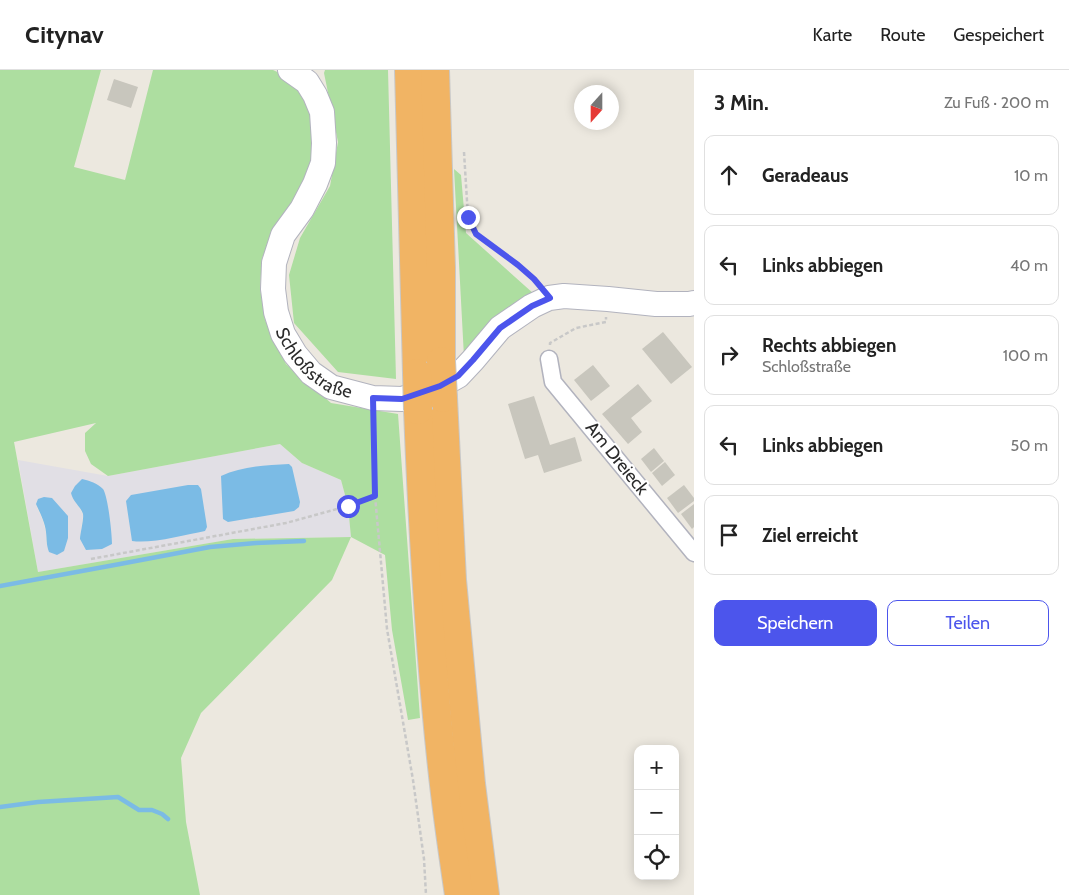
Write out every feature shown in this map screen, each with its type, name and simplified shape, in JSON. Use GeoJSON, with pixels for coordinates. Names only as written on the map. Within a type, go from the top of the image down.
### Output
{"type":"FeatureCollection","features":[{"type":"Feature","properties":{"kind":"highway"},"geometry":{"type":"LineString","coordinates":[[409,70],[429,367],[444,398],[452,580],[470,775],[485,895]]}},
{"type":"Feature","properties":{"kind":"highway"},"geometry":{"type":"LineString","coordinates":[[435,70],[441,268],[429,367],[418,410],[424,558],[432,661],[445,793],[459,895]]}},
{"type":"Feature","properties":{"kind":"street","name":"Schloßstraße"},"geometry":{"type":"LineString","coordinates":[[290,70],[307,82],[315,94],[322,112],[323,163],[302,209],[283,235],[274,263],[273,289],[276,312],[284,334],[295,354],[310,373],[331,387],[373,398],[402,399],[440,386],[458,376],[500,328],[532,306],[550,298],[564,296],[656,304],[694,303]]}},
{"type":"Feature","properties":{"kind":"street","name":"Am Dreieck"},"geometry":{"type":"LineString","coordinates":[[549,359],[553,382],[694,553]]}},
{"type":"Feature","properties":{"kind":"path"},"geometry":{"type":"LineString","coordinates":[[464,152],[468,217],[476,234],[518,265],[534,279],[550,298]]}},
{"type":"Feature","properties":{"kind":"path"},"geometry":{"type":"LineString","coordinates":[[549,359],[550,343],[576,328],[606,322],[608,299]]}},
{"type":"Feature","properties":{"kind":"path"},"geometry":{"type":"LineString","coordinates":[[373,398],[375,496],[387,629],[413,780],[424,859],[426,895]]}},
{"type":"Feature","properties":{"kind":"path"},"geometry":{"type":"LineString","coordinates":[[91,559],[286,523],[348,506],[375,496]]}},
{"type":"Feature","properties":{"kind":"shaded area"},"geometry":{"type":"Polygon","coordinates":[[[280,444],[302,463],[341,480],[348,506],[351,537],[233,539],[38,572],[18,460],[108,476],[280,444]],[[73,499],[83,515],[80,539],[112,544],[73,499]],[[36,505],[43,521],[46,543],[64,551],[36,505]]]}},
{"type":"Feature","properties":{"kind":"green space"},"geometry":{"type":"Polygon","coordinates":[[[0,70],[101,70],[74,167],[125,180],[153,70],[273,70],[288,77],[301,94],[310,113],[314,135],[312,157],[307,176],[262,258],[260,288],[265,320],[286,364],[331,403],[398,414],[420,718],[408,720],[392,630],[385,555],[351,537],[332,580],[201,713],[181,758],[186,822],[200,895],[0,895],[0,70]],[[96,423],[14,442],[38,572],[233,539],[351,537],[348,506],[341,480],[302,463],[280,444],[108,476],[91,464],[85,451],[85,433],[96,423]]]}},
{"type":"Feature","properties":{"kind":"green space"},"geometry":{"type":"Polygon","coordinates":[[[325,70],[388,70],[396,379],[338,372],[294,323],[289,275],[300,238],[330,186],[338,142],[324,73],[325,70]]]}},
{"type":"Feature","properties":{"kind":"green space"},"geometry":{"type":"Polygon","coordinates":[[[454,169],[461,175],[466,233],[534,294],[464,357],[454,169]]]}},
{"type":"Feature","properties":{"kind":"water"},"geometry":{"type":"Polygon","coordinates":[[[289,464],[292,467],[300,502],[299,507],[294,511],[228,522],[223,519],[221,476],[246,468],[289,464]]]}},
{"type":"Feature","properties":{"kind":"water"},"geometry":{"type":"Polygon","coordinates":[[[82,479],[91,481],[103,489],[107,499],[112,544],[102,549],[86,550],[80,539],[83,514],[71,493],[82,479]]]}},
{"type":"Feature","properties":{"kind":"water"},"geometry":{"type":"Polygon","coordinates":[[[198,485],[201,489],[207,527],[205,531],[158,540],[132,541],[126,501],[131,495],[198,485]]]}},
{"type":"Feature","properties":{"kind":"water"},"geometry":{"type":"Polygon","coordinates":[[[44,497],[52,498],[68,516],[68,538],[64,551],[57,555],[49,552],[45,525],[36,504],[38,499],[44,497]]]}},
{"type":"Feature","properties":{"kind":"building"},"geometry":{"type":"Polygon","coordinates":[[[114,79],[138,87],[131,108],[107,100],[114,79]]]}},
{"type":"Feature","properties":{"kind":"building"},"geometry":{"type":"Polygon","coordinates":[[[663,332],[692,367],[671,384],[642,349],[663,332]]]}},
{"type":"Feature","properties":{"kind":"building"},"geometry":{"type":"Polygon","coordinates":[[[593,365],[610,386],[591,401],[574,380],[593,365]]]}},
{"type":"Feature","properties":{"kind":"building"},"geometry":{"type":"Polygon","coordinates":[[[638,384],[652,401],[631,418],[642,432],[628,444],[602,414],[638,384]]]}},
{"type":"Feature","properties":{"kind":"building"},"geometry":{"type":"Polygon","coordinates":[[[534,396],[550,445],[575,437],[582,461],[544,473],[538,455],[525,459],[508,404],[534,396]]]}},
{"type":"Feature","properties":{"kind":"building"},"geometry":{"type":"Polygon","coordinates":[[[654,448],[664,461],[651,472],[641,459],[654,448]]]}},
{"type":"Feature","properties":{"kind":"building"},"geometry":{"type":"Polygon","coordinates":[[[665,462],[675,475],[662,486],[652,473],[665,462]]]}},
{"type":"Feature","properties":{"kind":"building"},"geometry":{"type":"Polygon","coordinates":[[[684,485],[694,498],[694,501],[678,513],[667,498],[684,485]]]}},
{"type":"Feature","properties":{"kind":"building"},"geometry":{"type":"Polygon","coordinates":[[[694,504],[694,527],[692,529],[681,514],[694,504]]]}},
{"type":"Feature","properties":{"kind":"waterway"},"geometry":{"type":"LineString","coordinates":[[0,586],[210,547],[304,541]]}},
{"type":"Feature","properties":{"kind":"waterway"},"geometry":{"type":"LineString","coordinates":[[0,807],[38,802],[118,797],[139,810],[152,810],[168,819]]}},
{"type":"Feature","properties":{"kind":"route"},"geometry":{"type":"LineString","coordinates":[[348,506],[375,496],[373,398],[402,399],[440,386],[458,376],[500,328],[532,306],[550,298],[534,279],[518,265],[476,234],[468,217]]}}]}
